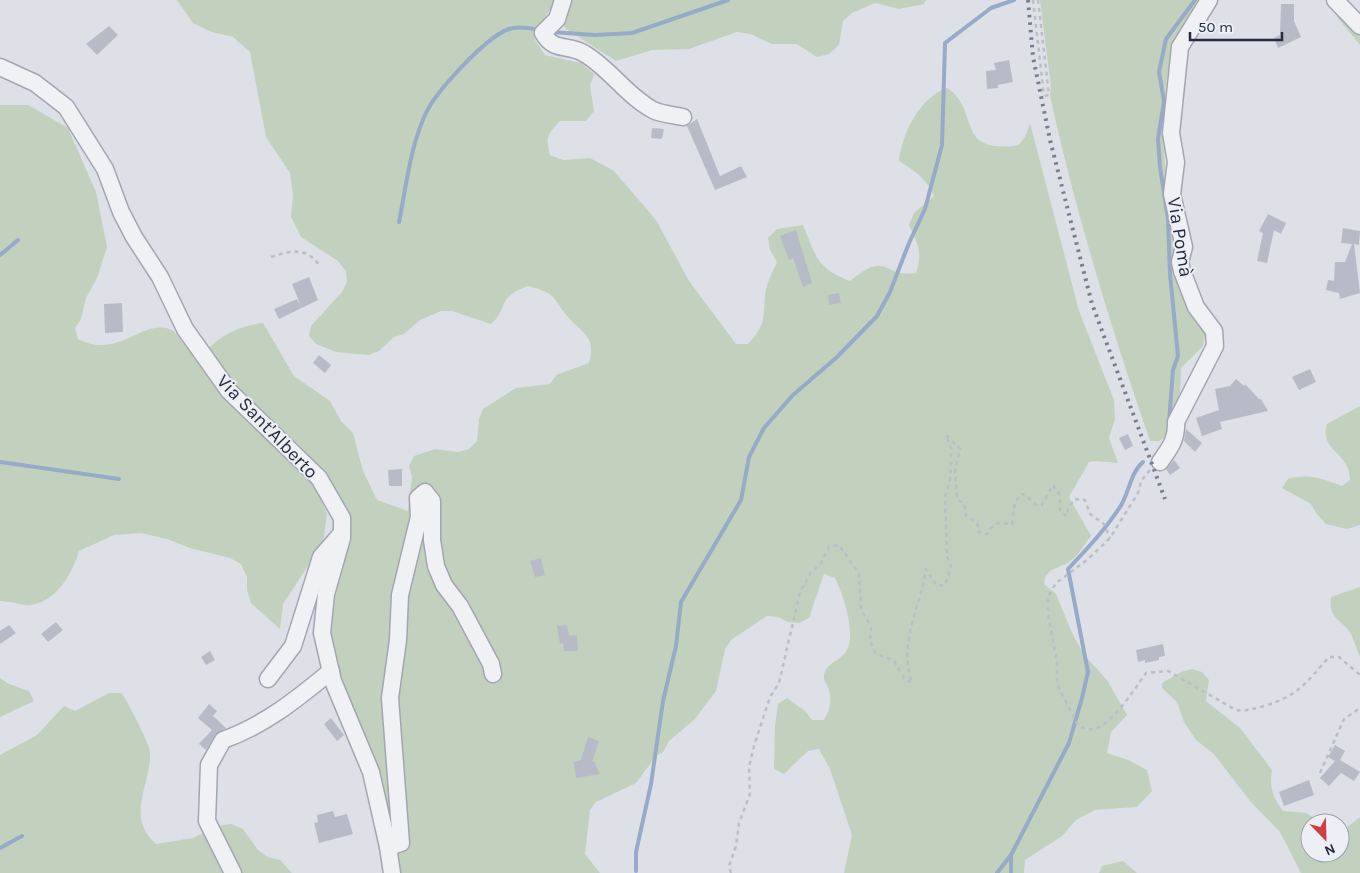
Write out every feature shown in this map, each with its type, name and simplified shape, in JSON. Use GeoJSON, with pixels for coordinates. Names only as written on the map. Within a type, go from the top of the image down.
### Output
{"type":"FeatureCollection","features":[{"type":"Feature","properties":{"kind":"street"},"geometry":{"type":"LineString","coordinates":[[564,0],[556,19],[543,33],[547,41],[553,46],[571,48],[585,54],[637,99],[654,111],[683,117]]}},
{"type":"Feature","properties":{"kind":"street","name":"Via Pomà"},"geometry":{"type":"LineString","coordinates":[[1160,462],[1172,446],[1176,433],[1176,422],[1215,346],[1214,331],[1196,307],[1180,262],[1184,247],[1172,194],[1176,162],[1170,133],[1180,47],[1209,0]]}},
{"type":"Feature","properties":{"kind":"street"},"geometry":{"type":"LineString","coordinates":[[1335,0],[1360,26]]}},
{"type":"Feature","properties":{"kind":"street","name":"Via Sant'Alberto"},"geometry":{"type":"LineString","coordinates":[[0,67],[35,83],[66,107],[105,169],[121,212],[134,237],[160,277],[185,329],[230,391],[319,478],[342,518],[342,533],[326,594],[322,633],[331,671],[352,730],[371,772],[392,873]]}},
{"type":"Feature","properties":{"kind":"street"},"geometry":{"type":"LineString","coordinates":[[388,847],[401,843],[391,727],[391,676],[398,640],[400,595],[419,517],[418,498],[425,492],[432,501],[432,540],[436,566],[444,585],[460,606],[490,664],[492,674]]}},
{"type":"Feature","properties":{"kind":"street"},"geometry":{"type":"LineString","coordinates":[[268,679],[293,646],[321,557],[342,533]]}},
{"type":"Feature","properties":{"kind":"street"},"geometry":{"type":"LineString","coordinates":[[233,873],[207,821],[209,765],[223,740],[244,733],[284,709],[331,671]]}},
{"type":"Feature","properties":{"kind":"path"},"geometry":{"type":"LineString","coordinates":[[1033,0],[1044,96],[1049,95],[1038,0]]}},
{"type":"Feature","properties":{"kind":"path"},"geometry":{"type":"LineString","coordinates":[[271,257],[297,250],[309,254],[320,266]]}},
{"type":"Feature","properties":{"kind":"path"},"geometry":{"type":"LineString","coordinates":[[731,873],[729,866],[736,846],[739,823],[750,794],[749,767],[754,746],[770,697],[778,683],[800,592],[811,572],[820,565],[829,547],[839,545],[859,574],[861,609],[871,627],[870,640],[875,653],[894,662],[904,678],[912,683],[906,657],[926,569],[937,586],[945,585],[951,567],[947,556],[945,496],[950,481],[951,448],[946,435],[960,449],[955,471],[957,500],[964,504],[966,516],[977,522],[979,532],[988,534],[990,529],[998,523],[1012,524],[1015,502],[1022,494],[1036,506],[1042,505],[1053,485],[1060,495],[1060,511],[1067,516],[1068,508],[1075,499],[1085,500],[1090,514],[1104,524],[1110,538]]}},
{"type":"Feature","properties":{"kind":"path"},"geometry":{"type":"LineString","coordinates":[[1160,462],[1146,473],[1141,480],[1138,493],[1110,538],[1088,560],[1056,583],[1048,597],[1048,614],[1057,662],[1057,684],[1078,726],[1092,729],[1101,726],[1131,695],[1146,674],[1160,670],[1168,671],[1236,710],[1245,711],[1298,692],[1329,657],[1339,657],[1360,675]]}},
{"type":"Feature","properties":{"kind":"path"},"geometry":{"type":"LineString","coordinates":[[1320,773],[1344,719],[1360,708]]}},
{"type":"Feature","properties":{"kind":"green space"},"geometry":{"type":"Polygon","coordinates":[[[177,0],[556,0],[538,29],[535,40],[545,55],[581,63],[594,74],[590,86],[594,111],[586,121],[560,121],[549,136],[550,155],[563,160],[590,158],[614,171],[656,220],[689,281],[736,344],[748,344],[762,323],[766,289],[777,262],[770,250],[768,238],[777,229],[803,225],[815,253],[824,266],[850,281],[872,267],[879,266],[897,272],[916,273],[919,254],[909,225],[914,213],[934,196],[927,184],[919,176],[899,161],[908,128],[914,117],[929,99],[947,88],[957,97],[963,107],[976,137],[985,143],[998,146],[1019,145],[1026,135],[1030,123],[1079,311],[1114,400],[1115,419],[1109,438],[1118,463],[1089,462],[1069,497],[1091,536],[1073,559],[1048,574],[1044,584],[1056,594],[1073,635],[1085,656],[1107,680],[1127,715],[1111,732],[1107,753],[1128,760],[1147,770],[1152,791],[1137,807],[1095,810],[1076,820],[1062,836],[1025,860],[1024,873],[844,873],[852,835],[830,769],[819,749],[808,751],[784,774],[774,769],[775,726],[778,704],[787,698],[805,711],[812,720],[824,720],[829,709],[830,694],[824,674],[828,667],[845,653],[849,646],[850,626],[842,594],[835,578],[824,574],[809,618],[799,623],[767,616],[731,640],[725,649],[716,691],[695,719],[669,741],[663,752],[656,756],[636,783],[596,802],[590,810],[585,854],[600,873],[399,873],[391,823],[374,756],[349,701],[335,660],[330,624],[341,568],[351,532],[342,501],[300,446],[247,398],[224,372],[208,349],[233,331],[263,323],[294,376],[330,401],[341,421],[353,433],[363,471],[377,500],[408,511],[412,477],[409,466],[414,456],[435,449],[458,452],[469,449],[477,441],[479,419],[483,409],[516,388],[550,384],[556,375],[589,363],[591,354],[590,341],[550,294],[528,286],[518,290],[507,299],[497,318],[491,324],[452,311],[441,311],[420,320],[404,334],[394,337],[379,351],[368,355],[336,352],[316,344],[309,336],[311,326],[342,292],[347,282],[346,271],[338,261],[301,237],[291,217],[293,195],[290,173],[266,137],[250,52],[233,37],[212,32],[193,23],[177,0]]]}},
{"type":"Feature","properties":{"kind":"green space"},"geometry":{"type":"Polygon","coordinates":[[[569,0],[926,0],[924,4],[899,9],[875,3],[852,13],[843,21],[839,45],[829,54],[817,57],[797,44],[772,44],[750,34],[737,32],[689,49],[652,50],[616,61],[566,29],[561,22],[569,0]]]}},
{"type":"Feature","properties":{"kind":"green space"},"geometry":{"type":"Polygon","coordinates":[[[1040,0],[1197,0],[1172,50],[1162,122],[1168,204],[1206,330],[1203,346],[1181,368],[1180,393],[1166,437],[1159,441],[1150,441],[1108,313],[1071,184],[1050,96],[1051,86],[1040,0]]]}},
{"type":"Feature","properties":{"kind":"green space"},"geometry":{"type":"Polygon","coordinates":[[[1340,15],[1360,36],[1360,45],[1337,17],[1340,15]]]}},
{"type":"Feature","properties":{"kind":"green space"},"geometry":{"type":"Polygon","coordinates":[[[0,105],[28,105],[68,128],[96,192],[107,247],[97,278],[86,298],[81,319],[75,328],[78,339],[93,344],[106,345],[152,329],[163,328],[174,331],[224,392],[316,487],[327,514],[323,543],[283,604],[280,629],[251,603],[247,590],[247,577],[241,564],[230,558],[141,533],[114,535],[79,551],[68,577],[62,585],[56,592],[40,602],[27,605],[0,601],[0,105]]]}},
{"type":"Feature","properties":{"kind":"green space"},"geometry":{"type":"Polygon","coordinates":[[[1360,406],[1360,525],[1347,529],[1326,524],[1311,504],[1282,488],[1288,479],[1295,477],[1315,478],[1342,486],[1350,480],[1346,463],[1327,441],[1327,424],[1360,406]]]}},
{"type":"Feature","properties":{"kind":"green space"},"geometry":{"type":"Polygon","coordinates":[[[1360,587],[1360,657],[1351,634],[1331,611],[1331,597],[1360,587]]]}},
{"type":"Feature","properties":{"kind":"green space"},"geometry":{"type":"Polygon","coordinates":[[[1192,669],[1202,672],[1209,680],[1206,701],[1240,728],[1272,770],[1273,792],[1283,811],[1306,813],[1300,813],[1300,863],[1350,863],[1350,825],[1360,817],[1360,873],[1301,873],[1280,832],[1250,801],[1214,754],[1196,740],[1184,722],[1177,702],[1162,688],[1162,683],[1181,672],[1192,669]]]}},
{"type":"Feature","properties":{"kind":"green space"},"geometry":{"type":"Polygon","coordinates":[[[0,678],[9,684],[29,691],[34,701],[0,717],[0,678]]]}},
{"type":"Feature","properties":{"kind":"green space"},"geometry":{"type":"Polygon","coordinates":[[[109,693],[121,693],[124,697],[149,747],[150,764],[141,811],[142,822],[147,833],[156,844],[193,838],[217,826],[231,824],[243,829],[258,850],[268,857],[280,860],[292,873],[0,873],[0,755],[37,735],[64,706],[75,711],[109,693]]]}},
{"type":"Feature","properties":{"kind":"green space"},"geometry":{"type":"Polygon","coordinates":[[[1123,861],[1137,873],[1099,873],[1102,866],[1123,861]]]}},
{"type":"Feature","properties":{"kind":"building"},"geometry":{"type":"Polygon","coordinates":[[[1281,4],[1294,4],[1294,21],[1301,37],[1278,48],[1274,38],[1280,35],[1281,4]]]}},
{"type":"Feature","properties":{"kind":"building"},"geometry":{"type":"Polygon","coordinates":[[[109,26],[118,35],[97,55],[86,44],[109,26]]]}},
{"type":"Feature","properties":{"kind":"building"},"geometry":{"type":"Polygon","coordinates":[[[1009,60],[1013,82],[998,85],[998,88],[987,89],[986,71],[996,70],[994,63],[1009,60]]]}},
{"type":"Feature","properties":{"kind":"building"},"geometry":{"type":"Polygon","coordinates":[[[697,119],[720,176],[741,166],[747,177],[715,190],[687,126],[697,119]]]}},
{"type":"Feature","properties":{"kind":"building"},"geometry":{"type":"Polygon","coordinates":[[[652,128],[664,129],[662,139],[651,138],[652,128]]]}},
{"type":"Feature","properties":{"kind":"building"},"geometry":{"type":"Polygon","coordinates":[[[1268,214],[1286,223],[1281,234],[1274,230],[1267,263],[1257,261],[1263,233],[1259,231],[1268,214]]]}},
{"type":"Feature","properties":{"kind":"building"},"geometry":{"type":"Polygon","coordinates":[[[1343,228],[1360,231],[1359,245],[1354,244],[1360,293],[1340,299],[1339,293],[1326,290],[1328,280],[1334,281],[1335,262],[1345,262],[1352,244],[1341,243],[1343,228]]]}},
{"type":"Feature","properties":{"kind":"building"},"geometry":{"type":"Polygon","coordinates":[[[796,230],[812,283],[803,287],[793,258],[789,260],[780,236],[796,230]]]}},
{"type":"Feature","properties":{"kind":"building"},"geometry":{"type":"Polygon","coordinates":[[[309,277],[318,300],[279,319],[274,309],[297,299],[301,306],[292,284],[309,277]]]}},
{"type":"Feature","properties":{"kind":"building"},"geometry":{"type":"Polygon","coordinates":[[[839,293],[841,303],[829,305],[828,295],[839,293]]]}},
{"type":"Feature","properties":{"kind":"building"},"geometry":{"type":"Polygon","coordinates":[[[122,303],[123,332],[105,333],[104,304],[122,303]]]}},
{"type":"Feature","properties":{"kind":"building"},"geometry":{"type":"Polygon","coordinates":[[[319,355],[331,365],[325,373],[313,363],[319,355]]]}},
{"type":"Feature","properties":{"kind":"building"},"geometry":{"type":"Polygon","coordinates":[[[1310,369],[1316,382],[1299,390],[1292,377],[1310,369]]]}},
{"type":"Feature","properties":{"kind":"building"},"geometry":{"type":"Polygon","coordinates":[[[1236,379],[1244,386],[1245,384],[1261,399],[1268,411],[1220,422],[1222,429],[1202,436],[1196,418],[1219,410],[1215,389],[1230,386],[1236,379]]]}},
{"type":"Feature","properties":{"kind":"building"},"geometry":{"type":"Polygon","coordinates":[[[1186,429],[1202,443],[1195,452],[1184,441],[1186,429]]]}},
{"type":"Feature","properties":{"kind":"building"},"geometry":{"type":"Polygon","coordinates":[[[1128,434],[1133,446],[1125,450],[1119,438],[1128,434]]]}},
{"type":"Feature","properties":{"kind":"building"},"geometry":{"type":"Polygon","coordinates":[[[1174,460],[1180,468],[1170,475],[1166,469],[1174,460]]]}},
{"type":"Feature","properties":{"kind":"building"},"geometry":{"type":"Polygon","coordinates":[[[402,469],[402,486],[389,486],[388,470],[402,469]]]}},
{"type":"Feature","properties":{"kind":"building"},"geometry":{"type":"Polygon","coordinates":[[[541,558],[545,575],[535,577],[530,561],[541,558]]]}},
{"type":"Feature","properties":{"kind":"building"},"geometry":{"type":"Polygon","coordinates":[[[56,622],[63,630],[48,642],[41,634],[56,622]]]}},
{"type":"Feature","properties":{"kind":"building"},"geometry":{"type":"Polygon","coordinates":[[[9,625],[16,633],[0,644],[0,631],[9,625]]]}},
{"type":"Feature","properties":{"kind":"building"},"geometry":{"type":"Polygon","coordinates":[[[567,625],[569,636],[577,635],[578,651],[564,651],[563,643],[560,644],[557,626],[567,625]]]}},
{"type":"Feature","properties":{"kind":"building"},"geometry":{"type":"Polygon","coordinates":[[[1163,644],[1165,656],[1159,657],[1159,660],[1145,663],[1145,660],[1138,662],[1136,650],[1163,644]]]}},
{"type":"Feature","properties":{"kind":"building"},"geometry":{"type":"Polygon","coordinates":[[[210,651],[215,660],[206,665],[201,657],[210,651]]]}},
{"type":"Feature","properties":{"kind":"building"},"geometry":{"type":"Polygon","coordinates":[[[209,704],[217,711],[213,716],[226,728],[215,735],[206,750],[199,744],[212,730],[198,718],[209,704]]]}},
{"type":"Feature","properties":{"kind":"building"},"geometry":{"type":"Polygon","coordinates":[[[331,718],[344,735],[337,741],[324,724],[331,718]]]}},
{"type":"Feature","properties":{"kind":"building"},"geometry":{"type":"Polygon","coordinates":[[[588,737],[599,741],[592,762],[594,761],[600,774],[576,778],[574,762],[581,760],[588,737]]]}},
{"type":"Feature","properties":{"kind":"building"},"geometry":{"type":"Polygon","coordinates":[[[1335,745],[1345,751],[1340,760],[1360,772],[1354,781],[1341,773],[1329,786],[1320,778],[1335,761],[1328,757],[1335,745]]]}},
{"type":"Feature","properties":{"kind":"building"},"geometry":{"type":"Polygon","coordinates":[[[1309,780],[1314,795],[1284,806],[1279,792],[1309,780]]]}},
{"type":"Feature","properties":{"kind":"building"},"geometry":{"type":"Polygon","coordinates":[[[333,811],[335,817],[347,814],[353,834],[319,843],[314,823],[318,822],[317,815],[333,811]]]}},
{"type":"Feature","properties":{"kind":"waterway"},"geometry":{"type":"LineString","coordinates":[[551,32],[595,35],[632,33],[728,0]]}},
{"type":"Feature","properties":{"kind":"waterway"},"geometry":{"type":"LineString","coordinates":[[636,871],[636,852],[651,784],[663,701],[676,646],[681,602],[741,500],[749,457],[764,428],[793,395],[837,357],[877,316],[890,292],[909,243],[925,209],[942,145],[945,43],[991,8],[1014,0]]}},
{"type":"Feature","properties":{"kind":"waterway"},"geometry":{"type":"LineString","coordinates":[[1169,422],[1173,370],[1178,356],[1170,274],[1168,219],[1158,139],[1164,101],[1159,72],[1166,39],[1195,0]]}},
{"type":"Feature","properties":{"kind":"waterway"},"geometry":{"type":"LineString","coordinates":[[399,222],[409,168],[420,128],[425,115],[439,93],[462,66],[499,34],[516,28],[539,30]]}},
{"type":"Feature","properties":{"kind":"waterway"},"geometry":{"type":"LineString","coordinates":[[0,255],[18,240]]}},
{"type":"Feature","properties":{"kind":"waterway"},"geometry":{"type":"LineString","coordinates":[[0,462],[119,479]]}},
{"type":"Feature","properties":{"kind":"waterway"},"geometry":{"type":"LineString","coordinates":[[997,873],[1011,855],[1069,743],[1082,698],[1088,672],[1068,569],[1095,540],[1114,515],[1123,502],[1135,472],[1143,462]]}},
{"type":"Feature","properties":{"kind":"waterway"},"geometry":{"type":"LineString","coordinates":[[0,848],[22,836]]}},
{"type":"Feature","properties":{"kind":"waterway"},"geometry":{"type":"LineString","coordinates":[[1011,855],[1011,873]]}},
{"type":"Feature","properties":{"kind":"railway"},"geometry":{"type":"LineString","coordinates":[[1028,0],[1033,57],[1050,140],[1092,304],[1165,499]]}}]}
